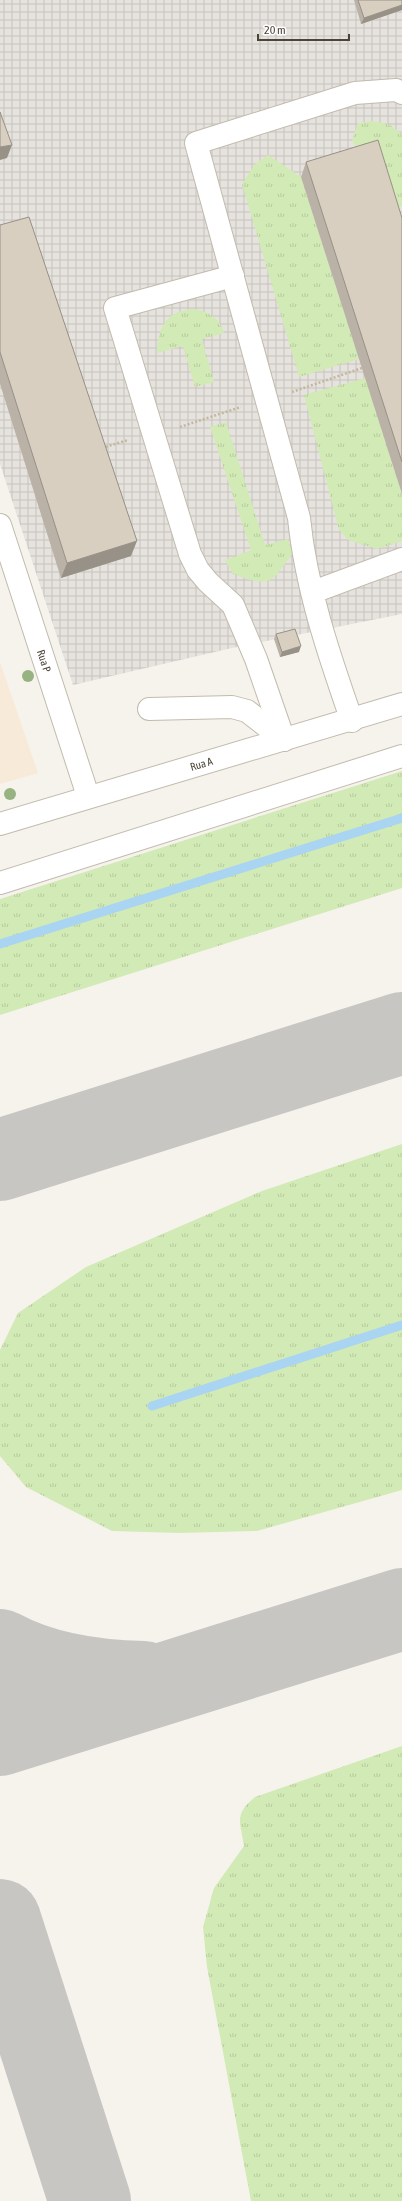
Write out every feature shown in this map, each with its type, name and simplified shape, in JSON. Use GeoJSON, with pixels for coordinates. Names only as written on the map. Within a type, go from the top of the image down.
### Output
{"type":"FeatureCollection","features":[{"type":"Feature","properties":{"kind":"lane"},"geometry":{"type":"LineString","coordinates":[[352,720],[325,640],[303,550],[299,518],[196,143],[355,93],[396,90],[402,93]]}},
{"type":"Feature","properties":{"kind":"lane"},"geometry":{"type":"LineString","coordinates":[[233,276],[115,308],[190,554],[198,570],[233,605],[256,659],[284,740]]}},
{"type":"Feature","properties":{"kind":"lane","name":"Rua P"},"geometry":{"type":"LineString","coordinates":[[0,526],[88,796]]}},
{"type":"Feature","properties":{"kind":"lane"},"geometry":{"type":"LineString","coordinates":[[313,592],[402,559]]}},
{"type":"Feature","properties":{"kind":"lane","name":"Rua A"},"geometry":{"type":"LineString","coordinates":[[0,824],[88,796],[284,740],[402,704]]}},
{"type":"Feature","properties":{"kind":"lane"},"geometry":{"type":"LineString","coordinates":[[149,709],[232,708],[247,711],[284,740]]}},
{"type":"Feature","properties":{"kind":"lane"},"geometry":{"type":"LineString","coordinates":[[0,883],[402,756]]}},
{"type":"Feature","properties":{"kind":"path"},"geometry":{"type":"LineString","coordinates":[[96,449],[153,433],[181,427],[244,406],[267,401],[362,368]]}},
{"type":"Feature","properties":{"kind":"shaded area"},"geometry":{"type":"Polygon","coordinates":[[[0,0],[402,0],[402,614],[232,648],[73,685],[0,464],[0,0]]]}},
{"type":"Feature","properties":{"kind":"shaded area"},"geometry":{"type":"Polygon","coordinates":[[[0,662],[38,773],[0,784],[0,662]]]}},
{"type":"Feature","properties":{"kind":"green space"},"geometry":{"type":"Polygon","coordinates":[[[372,121],[389,124],[402,134],[402,206],[389,210],[352,140],[358,123],[372,121]]]}},
{"type":"Feature","properties":{"kind":"green space"},"geometry":{"type":"Polygon","coordinates":[[[268,155],[301,177],[359,359],[299,377],[242,184],[255,164],[268,155]]]}},
{"type":"Feature","properties":{"kind":"green space"},"geometry":{"type":"Polygon","coordinates":[[[196,309],[206,312],[214,317],[220,323],[224,333],[202,339],[214,382],[195,387],[183,346],[157,353],[159,334],[166,321],[178,312],[196,309]]]}},
{"type":"Feature","properties":{"kind":"green space"},"geometry":{"type":"Polygon","coordinates":[[[365,378],[402,494],[402,541],[377,549],[348,540],[339,530],[304,395],[365,378]]]}},
{"type":"Feature","properties":{"kind":"green space"},"geometry":{"type":"Polygon","coordinates":[[[226,422],[265,545],[288,539],[293,553],[275,576],[264,582],[246,579],[233,574],[225,560],[251,550],[210,427],[226,422]]]}},
{"type":"Feature","properties":{"kind":"green space"},"geometry":{"type":"Polygon","coordinates":[[[402,771],[402,888],[0,1015],[0,899],[402,771]]]}},
{"type":"Feature","properties":{"kind":"green space"},"geometry":{"type":"Polygon","coordinates":[[[402,1144],[402,1490],[257,1531],[179,1533],[112,1531],[26,1487],[0,1456],[0,1350],[18,1313],[86,1267],[262,1191],[402,1144]]]}},
{"type":"Feature","properties":{"kind":"green space"},"geometry":{"type":"Polygon","coordinates":[[[402,1746],[402,2201],[251,2201],[207,1967],[203,1927],[214,1888],[244,1846],[240,1824],[241,1813],[248,1803],[255,1797],[402,1746]]]}},
{"type":"Feature","properties":{"kind":"building"},"geometry":{"type":"Polygon","coordinates":[[[358,0],[402,0],[402,5],[364,18],[358,0]]]}},
{"type":"Feature","properties":{"kind":"building"},"geometry":{"type":"Polygon","coordinates":[[[0,112],[12,145],[0,147],[0,112]]]}},
{"type":"Feature","properties":{"kind":"building"},"geometry":{"type":"Polygon","coordinates":[[[378,140],[402,218],[402,462],[306,162],[378,140]]]}},
{"type":"Feature","properties":{"kind":"building"},"geometry":{"type":"Polygon","coordinates":[[[29,217],[137,541],[67,563],[0,352],[0,225],[29,217]]]}},
{"type":"Feature","properties":{"kind":"building"},"geometry":{"type":"Polygon","coordinates":[[[295,629],[301,646],[282,652],[276,634],[295,629]]]}},
{"type":"Feature","properties":{"kind":"waterway"},"geometry":{"type":"LineString","coordinates":[[0,944],[402,818]]}},
{"type":"Feature","properties":{"kind":"waterway"},"geometry":{"type":"LineString","coordinates":[[152,1406],[402,1325]]}},
{"type":"Feature","properties":{"kind":"taxiway"},"geometry":{"type":"LineString","coordinates":[[0,1160],[402,1033]]}},
{"type":"Feature","properties":{"kind":"taxiway"},"geometry":{"type":"LineString","coordinates":[[0,1735],[402,1609]]}},
{"type":"Feature","properties":{"kind":"taxiway"},"geometry":{"type":"LineString","coordinates":[[0,1650],[34,1665],[70,1675],[107,1680],[144,1682]]}},
{"type":"Feature","properties":{"kind":"taxiway"},"geometry":{"type":"LineString","coordinates":[[0,1920],[90,2201]]}}]}
